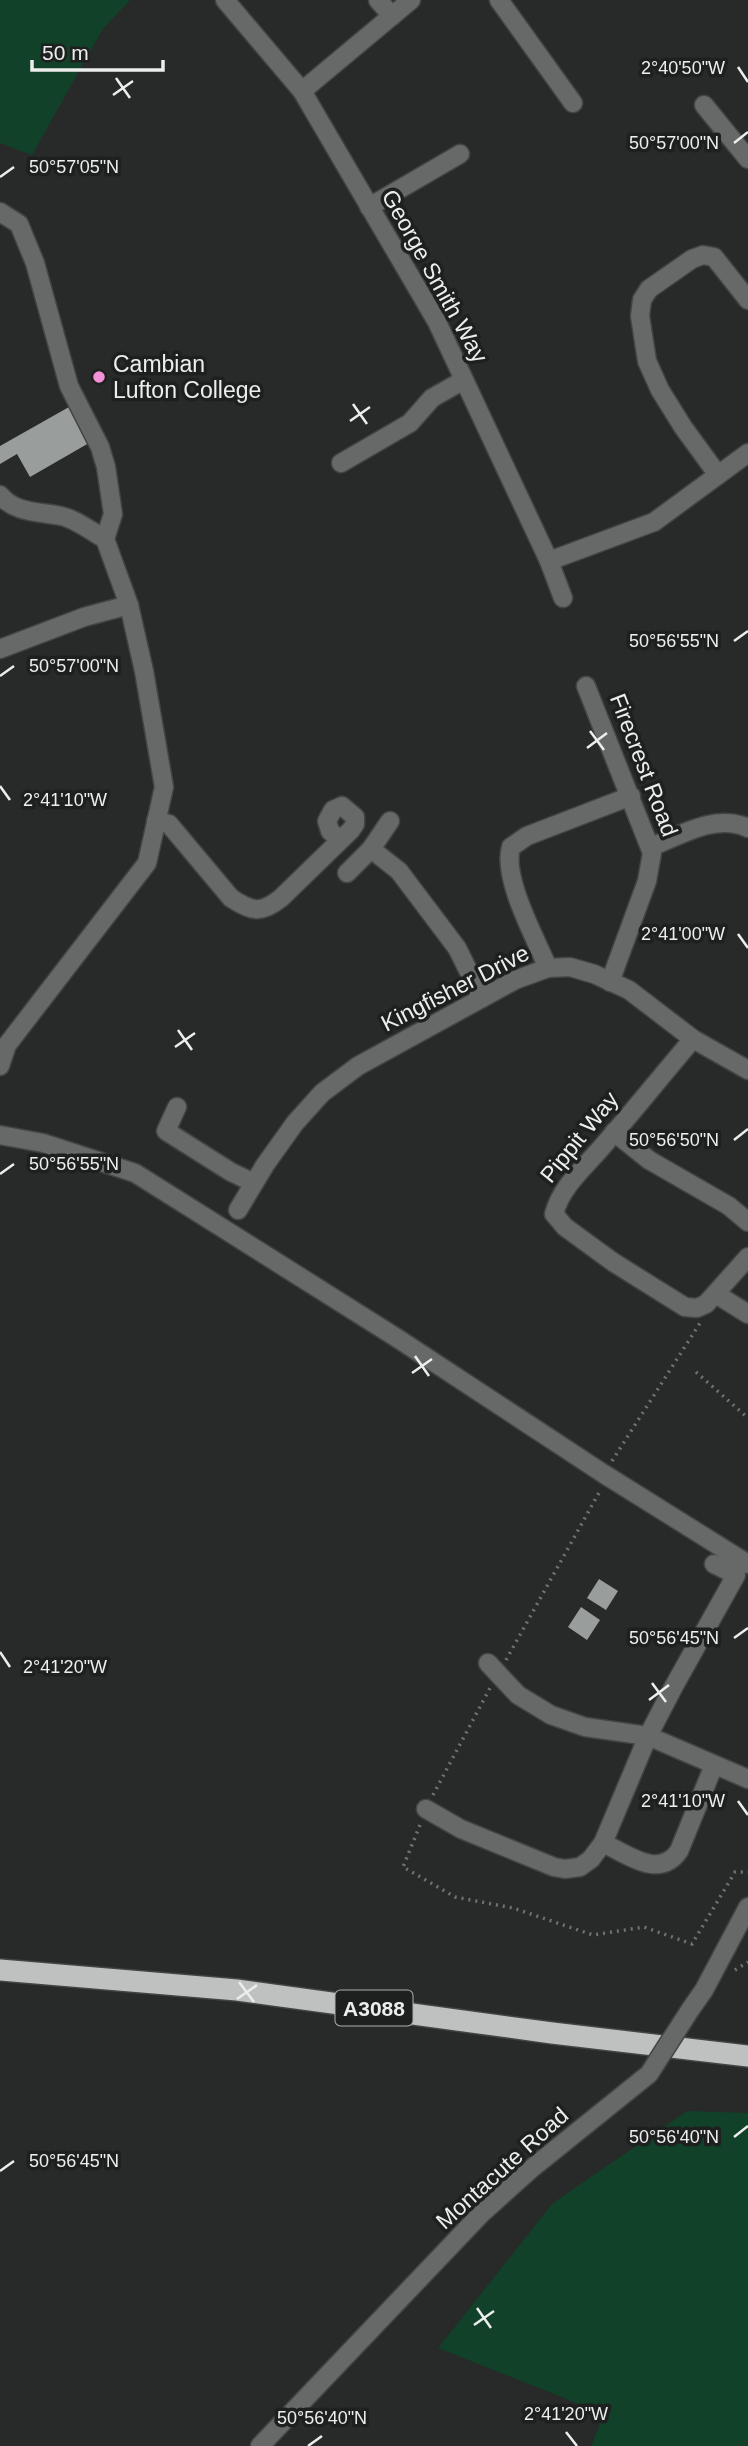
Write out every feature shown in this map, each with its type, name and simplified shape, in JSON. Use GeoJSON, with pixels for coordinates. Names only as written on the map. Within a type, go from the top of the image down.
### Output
{"type":"FeatureCollection","features":[{"type":"Feature","properties":{"kind":"highway","name":"A3088"},"geometry":{"type":"LineString","coordinates":[[0,1970],[237,1990],[552,2033],[748,2056]]}},
{"type":"Feature","properties":{"kind":"street","name":"George Smith Way"},"geometry":{"type":"LineString","coordinates":[[225,0],[302,91],[437,322],[549,561],[563,598]]}},
{"type":"Feature","properties":{"kind":"street"},"geometry":{"type":"LineString","coordinates":[[378,0],[392,16]]}},
{"type":"Feature","properties":{"kind":"street"},"geometry":{"type":"LineString","coordinates":[[302,91],[411,0]]}},
{"type":"Feature","properties":{"kind":"street"},"geometry":{"type":"LineString","coordinates":[[499,0],[573,103]]}},
{"type":"Feature","properties":{"kind":"street"},"geometry":{"type":"LineString","coordinates":[[704,105],[748,159]]}},
{"type":"Feature","properties":{"kind":"street"},"geometry":{"type":"LineString","coordinates":[[369,207],[460,154]]}},
{"type":"Feature","properties":{"kind":"street"},"geometry":{"type":"LineString","coordinates":[[0,212],[19,224],[35,263],[69,386],[100,447],[113,514],[105,540],[129,606],[144,671],[164,787],[147,863],[7,1045],[0,1066]]}},
{"type":"Feature","properties":{"kind":"street"},"geometry":{"type":"LineString","coordinates":[[718,475],[683,428],[660,390],[647,361],[640,316],[642,300],[649,289],[692,259],[703,255],[714,257],[748,299]]}},
{"type":"Feature","properties":{"kind":"street"},"geometry":{"type":"LineString","coordinates":[[341,463],[410,423],[432,398],[464,380]]}},
{"type":"Feature","properties":{"kind":"street"},"geometry":{"type":"LineString","coordinates":[[549,561],[654,522],[748,453]]}},
{"type":"Feature","properties":{"kind":"street"},"geometry":{"type":"LineString","coordinates":[[0,495],[9,505],[34,513],[63,516],[105,540]]}},
{"type":"Feature","properties":{"kind":"street"},"geometry":{"type":"LineString","coordinates":[[0,649],[85,617],[129,606]]}},
{"type":"Feature","properties":{"kind":"street","name":"Firecrest Road"},"geometry":{"type":"LineString","coordinates":[[586,685],[651,847],[652,860],[647,881],[610,982]]}},
{"type":"Feature","properties":{"kind":"street"},"geometry":{"type":"LineString","coordinates":[[548,968],[510,877],[507,859],[511,847],[527,836],[631,796]]}},
{"type":"Feature","properties":{"kind":"street"},"geometry":{"type":"LineString","coordinates":[[156,821],[169,824],[231,898],[244,907],[258,911],[281,898],[340,841]]}},
{"type":"Feature","properties":{"kind":"street"},"geometry":{"type":"LineString","coordinates":[[347,873],[371,849],[390,821]]}},
{"type":"Feature","properties":{"kind":"street"},"geometry":{"type":"LineString","coordinates":[[651,847],[717,822],[734,823],[748,828]]}},
{"type":"Feature","properties":{"kind":"street"},"geometry":{"type":"LineString","coordinates":[[371,849],[399,871],[457,948],[482,998]]}},
{"type":"Feature","properties":{"kind":"street","name":"Kingfisher Drive"},"geometry":{"type":"LineString","coordinates":[[239,1210],[295,1123],[322,1093],[358,1066],[515,980],[548,968],[570,967],[629,990],[693,1039],[745,1062]]}},
{"type":"Feature","properties":{"kind":"street","name":"Pippit Way"},"geometry":{"type":"LineString","coordinates":[[693,1039],[569,1184],[557,1203],[554,1214],[565,1227],[613,1262],[685,1307],[697,1308],[711,1299]]}},
{"type":"Feature","properties":{"kind":"street"},"geometry":{"type":"LineString","coordinates":[[177,1107],[166,1131],[230,1172],[254,1183]]}},
{"type":"Feature","properties":{"kind":"street"},"geometry":{"type":"LineString","coordinates":[[614,1132],[649,1160],[729,1206],[748,1222]]}},
{"type":"Feature","properties":{"kind":"street"},"geometry":{"type":"LineString","coordinates":[[0,1135],[43,1143],[135,1173],[397,1338],[606,1475],[744,1573]]}},
{"type":"Feature","properties":{"kind":"street"},"geometry":{"type":"LineString","coordinates":[[748,1257],[711,1299],[748,1314]]}},
{"type":"Feature","properties":{"kind":"street"},"geometry":{"type":"LineString","coordinates":[[713,1564],[744,1573]]}},
{"type":"Feature","properties":{"kind":"street"},"geometry":{"type":"LineString","coordinates":[[426,1809],[460,1829],[554,1867],[565,1870],[580,1867],[592,1859],[603,1843],[648,1737],[674,1686],[744,1573]]}},
{"type":"Feature","properties":{"kind":"street"},"geometry":{"type":"LineString","coordinates":[[493,1668],[517,1695],[551,1715],[585,1727],[648,1737],[748,1779]]}},
{"type":"Feature","properties":{"kind":"street"},"geometry":{"type":"LineString","coordinates":[[603,1843],[654,1866],[664,1865],[673,1859],[679,1851],[715,1765]]}},
{"type":"Feature","properties":{"kind":"street","name":"Montacute Road"},"geometry":{"type":"LineString","coordinates":[[260,2446],[481,2214],[531,2169],[649,2074],[704,1990],[748,1907]]}},
{"type":"Feature","properties":{"kind":"path"},"geometry":{"type":"LineString","coordinates":[[493,1668],[606,1475],[703,1318],[711,1299]]}},
{"type":"Feature","properties":{"kind":"path"},"geometry":{"type":"LineString","coordinates":[[696,1372],[748,1418]]}},
{"type":"Feature","properties":{"kind":"green space"},"geometry":{"type":"Polygon","coordinates":[[[0,0],[130,0],[102,30],[32,155],[0,143],[0,0]]]}},
{"type":"Feature","properties":{"kind":"green space"},"geometry":{"type":"Polygon","coordinates":[[[687,2111],[748,2113],[748,2446],[591,2446],[604,2414],[438,2348],[553,2203],[687,2111]]]}},
{"type":"Feature","properties":{"kind":"building"},"geometry":{"type":"Polygon","coordinates":[[[69,407],[89,443],[30,477],[17,454],[0,464],[0,446],[69,407]]]}},
{"type":"Feature","properties":{"kind":"building"},"geometry":{"type":"Polygon","coordinates":[[[599,1579],[618,1591],[606,1610],[587,1598],[599,1579]]]}},
{"type":"Feature","properties":{"kind":"building"},"geometry":{"type":"Polygon","coordinates":[[[581,1607],[600,1620],[587,1640],[568,1627],[581,1607]]]}},
{"type":"Feature","properties":{"kind":"place","name":"Cambian Lufton College"},"geometry":{"type":"Point","coordinates":[99,377]}}]}
